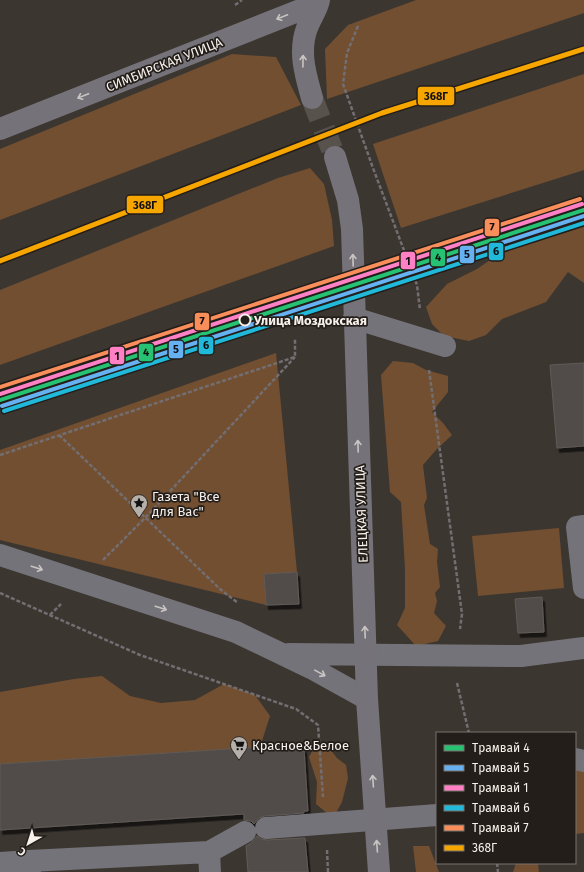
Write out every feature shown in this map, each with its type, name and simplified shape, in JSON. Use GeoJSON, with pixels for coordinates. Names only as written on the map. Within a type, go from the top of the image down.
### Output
{"type":"FeatureCollection","features":[{"type":"Feature","properties":{"kind":"main road"},"geometry":{"type":"LineString","coordinates":[[312,98],[303,66],[304,46],[306,30],[322,1]]}},
{"type":"Feature","properties":{"kind":"main road","name":"СИМБИРСКАЯ УЛИЦА"},"geometry":{"type":"LineString","coordinates":[[0,129],[322,1]]}},
{"type":"Feature","properties":{"kind":"main road","name":"ЕЛЕЦКАЯ УЛИЦА"},"geometry":{"type":"LineString","coordinates":[[335,157],[348,200],[352,230],[367,699],[379,872]]}},
{"type":"Feature","properties":{"kind":"street"},"geometry":{"type":"LineString","coordinates":[[354,318],[445,346]]}},
{"type":"Feature","properties":{"kind":"street"},"geometry":{"type":"LineString","coordinates":[[584,526],[577,527],[584,588]]}},
{"type":"Feature","properties":{"kind":"street"},"geometry":{"type":"LineString","coordinates":[[0,555],[236,632],[311,668],[367,699]]}},
{"type":"Feature","properties":{"kind":"street"},"geometry":{"type":"LineString","coordinates":[[282,654],[521,656],[584,648]]}},
{"type":"Feature","properties":{"kind":"street"},"geometry":{"type":"LineString","coordinates":[[266,828],[436,815]]}},
{"type":"Feature","properties":{"kind":"street"},"geometry":{"type":"LineString","coordinates":[[0,863],[30,867],[210,862],[245,832]]}},
{"type":"Feature","properties":{"kind":"path"},"geometry":{"type":"LineString","coordinates":[[358,26],[347,52],[343,84],[417,285],[462,614],[454,672],[469,732]]}},
{"type":"Feature","properties":{"kind":"path"},"geometry":{"type":"LineString","coordinates":[[101,563],[295,357],[295,338]]}},
{"type":"Feature","properties":{"kind":"path"},"geometry":{"type":"LineString","coordinates":[[0,455],[295,357]]}},
{"type":"Feature","properties":{"kind":"path"},"geometry":{"type":"LineString","coordinates":[[59,435],[220,589],[239,603]]}},
{"type":"Feature","properties":{"kind":"path"},"geometry":{"type":"LineString","coordinates":[[0,593],[140,655],[296,709],[318,725],[328,872]]}},
{"type":"Feature","properties":{"kind":"shaded area"},"geometry":{"type":"Polygon","coordinates":[[[416,0],[584,0],[584,13],[327,99],[325,49],[348,25],[416,0]]]}},
{"type":"Feature","properties":{"kind":"shaded area"},"geometry":{"type":"Polygon","coordinates":[[[232,54],[276,57],[301,105],[0,220],[0,149],[232,54]]]}},
{"type":"Feature","properties":{"kind":"shaded area"},"geometry":{"type":"Polygon","coordinates":[[[584,74],[584,170],[401,228],[373,144],[584,74]]]}},
{"type":"Feature","properties":{"kind":"shaded area"},"geometry":{"type":"Polygon","coordinates":[[[310,168],[324,184],[332,220],[334,246],[0,365],[0,290],[278,178],[310,168]]]}},
{"type":"Feature","properties":{"kind":"shaded area"},"geometry":{"type":"Polygon","coordinates":[[[584,223],[584,283],[568,272],[546,302],[502,319],[486,335],[469,341],[444,336],[432,324],[426,307],[447,284],[477,269],[512,245],[584,223]]]}},
{"type":"Feature","properties":{"kind":"shaded area"},"geometry":{"type":"Polygon","coordinates":[[[276,353],[297,572],[264,574],[266,605],[0,540],[0,450],[276,353]]]}},
{"type":"Feature","properties":{"kind":"shaded area"},"geometry":{"type":"Polygon","coordinates":[[[393,361],[413,363],[426,370],[448,376],[448,392],[432,412],[452,435],[423,465],[427,498],[424,505],[430,544],[438,549],[437,562],[440,587],[435,593],[437,601],[434,613],[446,626],[438,641],[416,646],[397,625],[405,608],[405,569],[401,502],[390,492],[381,375],[393,361]]]}},
{"type":"Feature","properties":{"kind":"shaded area"},"geometry":{"type":"Polygon","coordinates":[[[559,528],[564,588],[478,596],[472,536],[559,528]]]}},
{"type":"Feature","properties":{"kind":"shaded area"},"geometry":{"type":"Polygon","coordinates":[[[102,676],[130,696],[161,703],[195,700],[224,684],[255,695],[270,716],[260,747],[0,764],[0,692],[74,679],[102,676]]]}},
{"type":"Feature","properties":{"kind":"shaded area"},"geometry":{"type":"Polygon","coordinates":[[[316,744],[326,744],[337,758],[346,765],[348,778],[342,802],[336,813],[328,814],[316,804],[317,782],[309,757],[316,744]]]}},
{"type":"Feature","properties":{"kind":"shaded area"},"geometry":{"type":"Polygon","coordinates":[[[576,767],[584,769],[584,833],[576,834],[576,767]]]}},
{"type":"Feature","properties":{"kind":"shaded area"},"geometry":{"type":"Polygon","coordinates":[[[413,846],[429,846],[439,872],[416,872],[413,846]]]}},
{"type":"Feature","properties":{"kind":"shaded area"},"geometry":{"type":"Polygon","coordinates":[[[516,864],[538,864],[539,872],[513,872],[516,864]]]}},
{"type":"Feature","properties":{"kind":"building"},"geometry":{"type":"Polygon","coordinates":[[[584,363],[584,446],[557,448],[550,365],[584,363]]]}},
{"type":"Feature","properties":{"kind":"building"},"geometry":{"type":"Polygon","coordinates":[[[297,572],[299,604],[266,605],[264,574],[297,572]]]}},
{"type":"Feature","properties":{"kind":"building"},"geometry":{"type":"Polygon","coordinates":[[[542,597],[544,632],[518,633],[515,599],[542,597]]]}},
{"type":"Feature","properties":{"kind":"building"},"geometry":{"type":"Polygon","coordinates":[[[260,747],[261,750],[304,748],[308,811],[304,811],[304,813],[265,816],[259,818],[254,824],[251,821],[244,820],[244,814],[0,830],[0,764],[260,747]]]}},
{"type":"Feature","properties":{"kind":"building"},"geometry":{"type":"Polygon","coordinates":[[[257,836],[261,839],[267,840],[305,838],[308,872],[248,872],[246,846],[257,836]]]}},
{"type":"Feature","properties":{"kind":"tunnel"},"geometry":{"type":"LineString","coordinates":[[312,98],[335,157]]}},
{"type":"Feature","properties":{"kind":"tram line","name":"7"},"geometry":{"type":"LineString","coordinates":[[0,387],[580,199]]}},
{"type":"Feature","properties":{"kind":"tram line","name":"1"},"geometry":{"type":"LineString","coordinates":[[0,394],[582,204]]}},
{"type":"Feature","properties":{"kind":"tram line","name":"4"},"geometry":{"type":"LineString","coordinates":[[0,400],[584,210]]}},
{"type":"Feature","properties":{"kind":"tram line","name":"5"},"geometry":{"type":"LineString","coordinates":[[2,406],[584,216]]}},
{"type":"Feature","properties":{"kind":"tram line","name":"6"},"geometry":{"type":"LineString","coordinates":[[4,411],[584,223]]}},
{"type":"Feature","properties":{"kind":"transit line","name":"368Г"},"geometry":{"type":"LineString","coordinates":[[0,261],[382,113],[584,49]]}},
{"type":"Feature","properties":{"kind":"place","name":"Улица Моздокская"},"geometry":{"type":"Point","coordinates":[245,320]}},
{"type":"Feature","properties":{"kind":"place","name":"Газета \"Все для Вас\""},"geometry":{"type":"Point","coordinates":[139,518]}},
{"type":"Feature","properties":{"kind":"place","name":"Красное&Белое"},"geometry":{"type":"Point","coordinates":[239,760]}}]}
